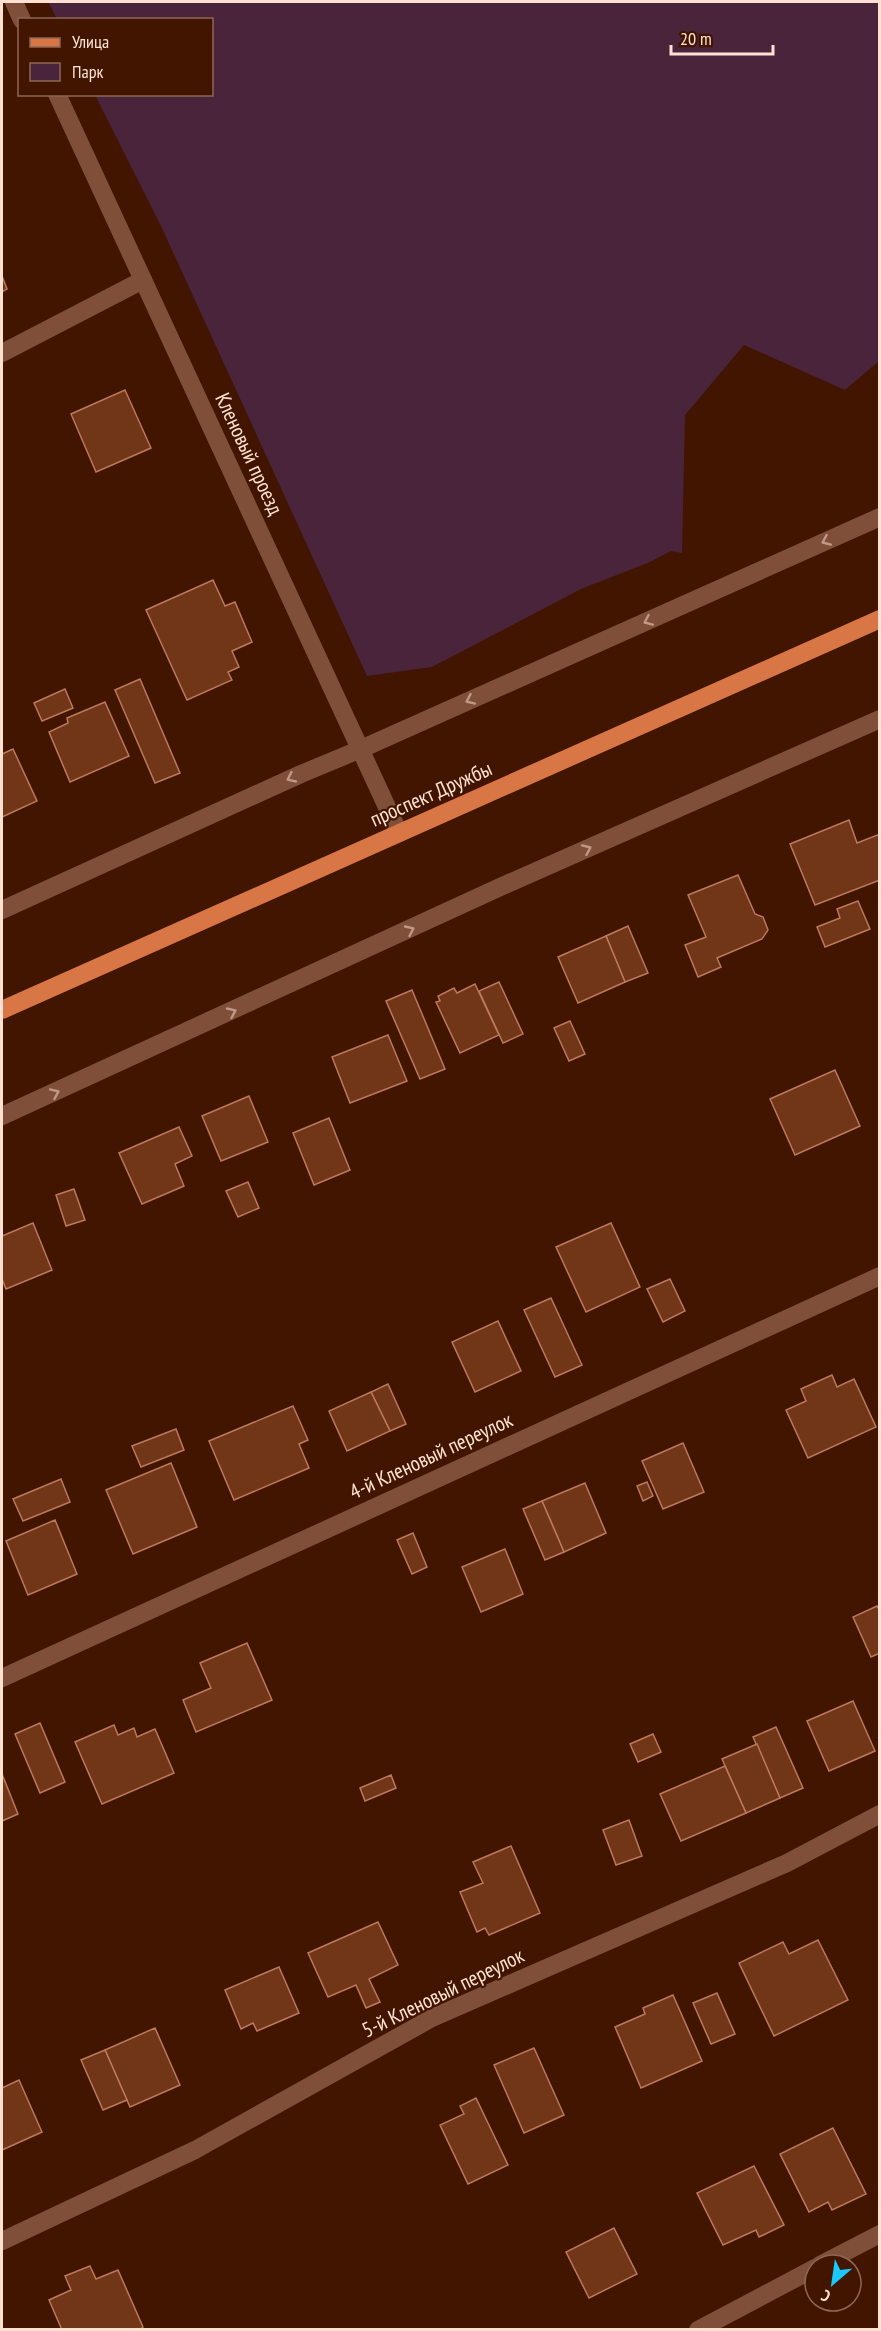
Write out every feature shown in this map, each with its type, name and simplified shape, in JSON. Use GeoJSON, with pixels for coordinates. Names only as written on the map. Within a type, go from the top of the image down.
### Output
{"type":"FeatureCollection","features":[{"type":"Feature","properties":{"kind":"main road","name":"проспект Дружбы"},"geometry":{"type":"LineString","coordinates":[[2,1010],[879,619]]}},
{"type":"Feature","properties":{"kind":"street"},"geometry":{"type":"LineString","coordinates":[[14,2],[21,18]]}},
{"type":"Feature","properties":{"kind":"street","name":"Кленовый проезд"},"geometry":{"type":"LineString","coordinates":[[58,96],[399,833]]}},
{"type":"Feature","properties":{"kind":"street"},"geometry":{"type":"LineString","coordinates":[[2,353],[143,280]]}},
{"type":"Feature","properties":{"kind":"street"},"geometry":{"type":"LineString","coordinates":[[2,910],[301,774],[879,517]]}},
{"type":"Feature","properties":{"kind":"street"},"geometry":{"type":"LineString","coordinates":[[2,1116],[498,888],[879,719]]}},
{"type":"Feature","properties":{"kind":"street","name":"4-й Кленовый переулок"},"geometry":{"type":"LineString","coordinates":[[2,1678],[879,1276]]}},
{"type":"Feature","properties":{"kind":"street","name":"5-й Кленовый переулок"},"geometry":{"type":"LineString","coordinates":[[2,2241],[195,2150],[432,2018],[787,1863],[879,1814]]}},
{"type":"Feature","properties":{"kind":"street"},"geometry":{"type":"LineString","coordinates":[[843,2253],[879,2234]]}},
{"type":"Feature","properties":{"kind":"street"},"geometry":{"type":"LineString","coordinates":[[698,2330],[803,2274]]}},
{"type":"Feature","properties":{"kind":"green space"},"geometry":{"type":"Polygon","coordinates":[[[48,2],[879,2],[879,361],[845,390],[744,345],[685,415],[682,553],[671,551],[650,562],[581,589],[432,667],[367,676],[161,226],[96,96],[213,96],[213,18],[56,18],[48,2]]]}},
{"type":"Feature","properties":{"kind":"building"},"geometry":{"type":"Polygon","coordinates":[[[2,276],[7,289],[2,292],[2,276]]]}},
{"type":"Feature","properties":{"kind":"building"},"geometry":{"type":"Polygon","coordinates":[[[125,390],[151,448],[96,472],[71,414],[125,390]]]}},
{"type":"Feature","properties":{"kind":"building"},"geometry":{"type":"Polygon","coordinates":[[[213,580],[225,606],[235,602],[252,642],[232,651],[239,667],[228,672],[232,680],[187,700],[146,610],[213,580]]]}},
{"type":"Feature","properties":{"kind":"building"},"geometry":{"type":"Polygon","coordinates":[[[140,679],[180,773],[155,783],[115,690],[140,679]]]}},
{"type":"Feature","properties":{"kind":"building"},"geometry":{"type":"Polygon","coordinates":[[[65,689],[73,708],[42,721],[34,703],[65,689]]]}},
{"type":"Feature","properties":{"kind":"building"},"geometry":{"type":"Polygon","coordinates":[[[105,702],[129,756],[70,782],[49,732],[68,723],[67,718],[105,702]]]}},
{"type":"Feature","properties":{"kind":"building"},"geometry":{"type":"Polygon","coordinates":[[[13,749],[37,801],[2,817],[2,754],[13,749]]]}},
{"type":"Feature","properties":{"kind":"building"},"geometry":{"type":"Polygon","coordinates":[[[849,820],[857,843],[880,834],[880,880],[815,905],[790,844],[849,820]]]}},
{"type":"Feature","properties":{"kind":"building"},"geometry":{"type":"Polygon","coordinates":[[[738,875],[755,914],[763,917],[768,930],[762,939],[717,958],[721,967],[698,977],[685,945],[706,937],[688,895],[738,875]]]}},
{"type":"Feature","properties":{"kind":"building"},"geometry":{"type":"Polygon","coordinates":[[[858,901],[870,929],[825,947],[817,927],[840,918],[837,909],[858,901]]]}},
{"type":"Feature","properties":{"kind":"building"},"geometry":{"type":"Polygon","coordinates":[[[628,926],[648,973],[625,982],[606,936],[628,926]]]}},
{"type":"Feature","properties":{"kind":"building"},"geometry":{"type":"Polygon","coordinates":[[[606,936],[625,982],[578,1003],[558,957],[606,936]]]}},
{"type":"Feature","properties":{"kind":"building"},"geometry":{"type":"Polygon","coordinates":[[[499,982],[523,1034],[503,1043],[479,991],[499,982]]]}},
{"type":"Feature","properties":{"kind":"building"},"geometry":{"type":"Polygon","coordinates":[[[475,984],[499,1035],[460,1053],[436,1002],[440,1001],[438,996],[454,988],[457,993],[475,984]]]}},
{"type":"Feature","properties":{"kind":"building"},"geometry":{"type":"Polygon","coordinates":[[[412,990],[445,1069],[420,1079],[386,1001],[412,990]]]}},
{"type":"Feature","properties":{"kind":"building"},"geometry":{"type":"Polygon","coordinates":[[[570,1021],[585,1054],[569,1061],[554,1028],[570,1021]]]}},
{"type":"Feature","properties":{"kind":"building"},"geometry":{"type":"Polygon","coordinates":[[[388,1035],[407,1081],[350,1103],[332,1057],[388,1035]]]}},
{"type":"Feature","properties":{"kind":"building"},"geometry":{"type":"Polygon","coordinates":[[[835,1070],[860,1126],[795,1155],[770,1099],[835,1070]]]}},
{"type":"Feature","properties":{"kind":"building"},"geometry":{"type":"Polygon","coordinates":[[[249,1096],[268,1142],[221,1161],[202,1116],[249,1096]]]}},
{"type":"Feature","properties":{"kind":"building"},"geometry":{"type":"Polygon","coordinates":[[[329,1118],[350,1170],[314,1185],[293,1133],[329,1118]]]}},
{"type":"Feature","properties":{"kind":"building"},"geometry":{"type":"Polygon","coordinates":[[[179,1127],[192,1156],[175,1164],[184,1186],[142,1204],[119,1153],[179,1127]]]}},
{"type":"Feature","properties":{"kind":"building"},"geometry":{"type":"Polygon","coordinates":[[[248,1182],[259,1208],[238,1217],[226,1191],[248,1182]]]}},
{"type":"Feature","properties":{"kind":"building"},"geometry":{"type":"Polygon","coordinates":[[[74,1189],[85,1220],[66,1226],[56,1195],[74,1189]]]}},
{"type":"Feature","properties":{"kind":"building"},"geometry":{"type":"Polygon","coordinates":[[[33,1223],[52,1270],[6,1289],[2,1279],[2,1236],[33,1223]]]}},
{"type":"Feature","properties":{"kind":"building"},"geometry":{"type":"Polygon","coordinates":[[[611,1223],[640,1287],[586,1312],[556,1247],[611,1223]]]}},
{"type":"Feature","properties":{"kind":"building"},"geometry":{"type":"Polygon","coordinates":[[[670,1279],[685,1311],[663,1322],[647,1289],[670,1279]]]}},
{"type":"Feature","properties":{"kind":"building"},"geometry":{"type":"Polygon","coordinates":[[[551,1298],[582,1365],[555,1377],[524,1310],[551,1298]]]}},
{"type":"Feature","properties":{"kind":"building"},"geometry":{"type":"Polygon","coordinates":[[[498,1321],[521,1371],[475,1392],[452,1342],[498,1321]]]}},
{"type":"Feature","properties":{"kind":"building"},"geometry":{"type":"Polygon","coordinates":[[[832,1375],[837,1387],[854,1379],[876,1427],[808,1458],[786,1410],[806,1401],[801,1389],[832,1375]]]}},
{"type":"Feature","properties":{"kind":"building"},"geometry":{"type":"Polygon","coordinates":[[[388,1384],[406,1424],[390,1431],[371,1392],[388,1384]]]}},
{"type":"Feature","properties":{"kind":"building"},"geometry":{"type":"Polygon","coordinates":[[[371,1392],[390,1431],[347,1451],[329,1411],[371,1392]]]}},
{"type":"Feature","properties":{"kind":"building"},"geometry":{"type":"Polygon","coordinates":[[[293,1406],[308,1440],[299,1444],[309,1468],[234,1500],[209,1441],[293,1406]]]}},
{"type":"Feature","properties":{"kind":"building"},"geometry":{"type":"Polygon","coordinates":[[[176,1429],[184,1450],[141,1467],[132,1446],[176,1429]]]}},
{"type":"Feature","properties":{"kind":"building"},"geometry":{"type":"Polygon","coordinates":[[[683,1443],[704,1492],[663,1509],[642,1461],[683,1443]]]}},
{"type":"Feature","properties":{"kind":"building"},"geometry":{"type":"Polygon","coordinates":[[[171,1463],[197,1527],[133,1554],[106,1490],[171,1463]]]}},
{"type":"Feature","properties":{"kind":"building"},"geometry":{"type":"Polygon","coordinates":[[[61,1479],[70,1502],[23,1521],[13,1499],[61,1479]]]}},
{"type":"Feature","properties":{"kind":"building"},"geometry":{"type":"Polygon","coordinates":[[[647,1482],[653,1496],[643,1501],[637,1486],[647,1482]]]}},
{"type":"Feature","properties":{"kind":"building"},"geometry":{"type":"Polygon","coordinates":[[[585,1483],[606,1533],[564,1552],[542,1501],[585,1483]]]}},
{"type":"Feature","properties":{"kind":"building"},"geometry":{"type":"Polygon","coordinates":[[[542,1501],[564,1552],[545,1560],[523,1509],[542,1501]]]}},
{"type":"Feature","properties":{"kind":"building"},"geometry":{"type":"Polygon","coordinates":[[[55,1520],[77,1574],[28,1595],[6,1541],[55,1520]]]}},
{"type":"Feature","properties":{"kind":"building"},"geometry":{"type":"Polygon","coordinates":[[[413,1533],[427,1567],[412,1574],[397,1540],[413,1533]]]}},
{"type":"Feature","properties":{"kind":"building"},"geometry":{"type":"Polygon","coordinates":[[[505,1549],[523,1594],[481,1612],[462,1567],[505,1549]]]}},
{"type":"Feature","properties":{"kind":"building"},"geometry":{"type":"Polygon","coordinates":[[[877,1606],[880,1611],[880,1653],[871,1657],[853,1617],[877,1606]]]}},
{"type":"Feature","properties":{"kind":"building"},"geometry":{"type":"Polygon","coordinates":[[[247,1643],[272,1700],[196,1732],[183,1700],[211,1688],[200,1663],[247,1643]]]}},
{"type":"Feature","properties":{"kind":"building"},"geometry":{"type":"Polygon","coordinates":[[[853,1701],[875,1751],[829,1771],[807,1721],[853,1701]]]}},
{"type":"Feature","properties":{"kind":"building"},"geometry":{"type":"Polygon","coordinates":[[[40,1723],[65,1782],[40,1793],[15,1734],[40,1723]]]}},
{"type":"Feature","properties":{"kind":"building"},"geometry":{"type":"Polygon","coordinates":[[[114,1725],[118,1735],[134,1728],[137,1737],[155,1729],[174,1773],[102,1804],[75,1742],[114,1725]]]}},
{"type":"Feature","properties":{"kind":"building"},"geometry":{"type":"Polygon","coordinates":[[[776,1727],[803,1788],[780,1798],[753,1737],[776,1727]]]}},
{"type":"Feature","properties":{"kind":"building"},"geometry":{"type":"Polygon","coordinates":[[[653,1734],[661,1752],[638,1762],[630,1744],[653,1734]]]}},
{"type":"Feature","properties":{"kind":"building"},"geometry":{"type":"Polygon","coordinates":[[[757,1744],[780,1798],[746,1813],[722,1759],[757,1744]]]}},
{"type":"Feature","properties":{"kind":"building"},"geometry":{"type":"Polygon","coordinates":[[[725,1766],[746,1813],[681,1841],[660,1794],[725,1766]]]}},
{"type":"Feature","properties":{"kind":"building"},"geometry":{"type":"Polygon","coordinates":[[[2,1774],[18,1814],[2,1821],[2,1774]]]}},
{"type":"Feature","properties":{"kind":"building"},"geometry":{"type":"Polygon","coordinates":[[[391,1775],[396,1788],[365,1801],[360,1788],[391,1775]]]}},
{"type":"Feature","properties":{"kind":"building"},"geometry":{"type":"Polygon","coordinates":[[[629,1820],[642,1856],[616,1865],[603,1830],[629,1820]]]}},
{"type":"Feature","properties":{"kind":"building"},"geometry":{"type":"Polygon","coordinates":[[[511,1846],[540,1913],[489,1935],[485,1928],[477,1932],[460,1892],[483,1883],[473,1862],[511,1846]]]}},
{"type":"Feature","properties":{"kind":"building"},"geometry":{"type":"Polygon","coordinates":[[[378,1922],[398,1965],[369,1979],[380,2002],[366,2008],[356,1985],[328,1997],[308,1953],[378,1922]]]}},
{"type":"Feature","properties":{"kind":"building"},"geometry":{"type":"Polygon","coordinates":[[[818,1940],[848,2000],[774,2036],[739,1963],[783,1942],[789,1954],[818,1940]]]}},
{"type":"Feature","properties":{"kind":"building"},"geometry":{"type":"Polygon","coordinates":[[[279,1967],[299,2013],[257,2031],[253,2023],[241,2029],[225,1990],[279,1967]]]}},
{"type":"Feature","properties":{"kind":"building"},"geometry":{"type":"Polygon","coordinates":[[[717,1993],[735,2034],[711,2044],[693,2003],[717,1993]]]}},
{"type":"Feature","properties":{"kind":"building"},"geometry":{"type":"Polygon","coordinates":[[[673,1995],[702,2061],[641,2088],[615,2027],[645,2014],[643,2008],[673,1995]]]}},
{"type":"Feature","properties":{"kind":"building"},"geometry":{"type":"Polygon","coordinates":[[[155,2028],[180,2085],[130,2107],[105,2050],[155,2028]]]}},
{"type":"Feature","properties":{"kind":"building"},"geometry":{"type":"Polygon","coordinates":[[[534,2048],[564,2115],[524,2133],[494,2065],[534,2048]]]}},
{"type":"Feature","properties":{"kind":"building"},"geometry":{"type":"Polygon","coordinates":[[[105,2050],[127,2100],[103,2110],[81,2060],[105,2050]]]}},
{"type":"Feature","properties":{"kind":"building"},"geometry":{"type":"Polygon","coordinates":[[[19,2080],[42,2132],[2,2150],[2,2088],[19,2080]]]}},
{"type":"Feature","properties":{"kind":"building"},"geometry":{"type":"Polygon","coordinates":[[[476,2098],[508,2165],[468,2184],[440,2125],[464,2114],[460,2106],[476,2098]]]}},
{"type":"Feature","properties":{"kind":"building"},"geometry":{"type":"Polygon","coordinates":[[[833,2128],[866,2194],[832,2210],[828,2202],[809,2212],[780,2154],[833,2128]]]}},
{"type":"Feature","properties":{"kind":"building"},"geometry":{"type":"Polygon","coordinates":[[[754,2166],[784,2225],[759,2237],[756,2230],[723,2245],[697,2193],[754,2166]]]}},
{"type":"Feature","properties":{"kind":"building"},"geometry":{"type":"Polygon","coordinates":[[[614,2228],[637,2274],[589,2298],[566,2252],[614,2228]]]}},
{"type":"Feature","properties":{"kind":"building"},"geometry":{"type":"Polygon","coordinates":[[[90,2266],[96,2279],[118,2270],[143,2327],[139,2330],[62,2330],[49,2300],[71,2290],[65,2276],[90,2266]]]}}]}
